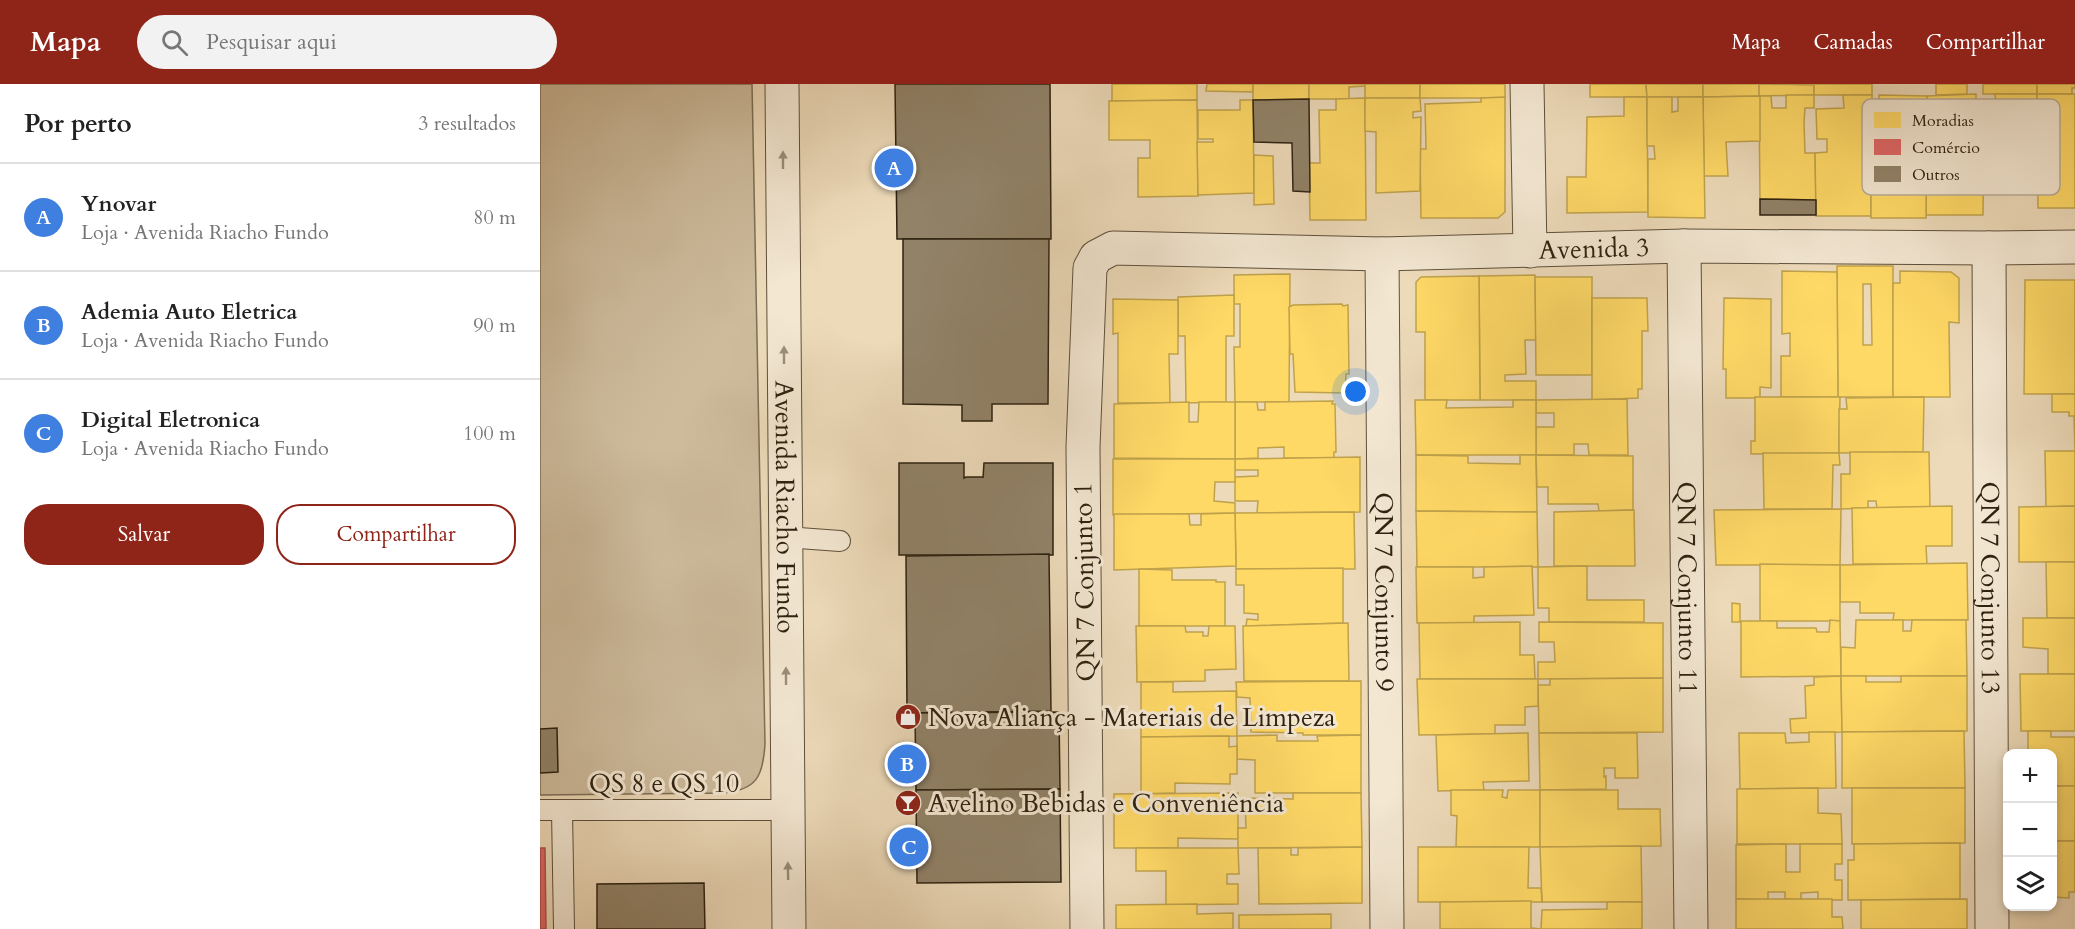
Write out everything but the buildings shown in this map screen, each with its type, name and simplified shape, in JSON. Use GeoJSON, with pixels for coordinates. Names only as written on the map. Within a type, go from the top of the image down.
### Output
{"type":"FeatureCollection","features":[{"type":"Feature","properties":{"kind":"street","name":"Avenida Riacho Fundo"},"geometry":{"type":"LineString","coordinates":[[782,84],[789,929]]}},
{"type":"Feature","properties":{"kind":"street"},"geometry":{"type":"LineString","coordinates":[[1527,84],[1530,251]]}},
{"type":"Feature","properties":{"kind":"street","name":"Avenida 3"},"geometry":{"type":"LineString","coordinates":[[1113,248],[1382,254],[1684,246],[2075,247]]}},
{"type":"Feature","properties":{"kind":"street","name":"QN 7 Conjunto 11"},"geometry":{"type":"LineString","coordinates":[[1684,246],[1691,929]]}},
{"type":"Feature","properties":{"kind":"street","name":"QN 7 Conjunto 1"},"geometry":{"type":"LineString","coordinates":[[1087,929],[1084,411],[1090,268],[1096,257],[1113,248]]}},
{"type":"Feature","properties":{"kind":"street","name":"QN 7 Conjunto 13"},"geometry":{"type":"LineString","coordinates":[[1989,248],[1992,929]]}},
{"type":"Feature","properties":{"kind":"street","name":"QN 7 Conjunto 9"},"geometry":{"type":"LineString","coordinates":[[1382,254],[1387,929]]}},
{"type":"Feature","properties":{"kind":"lane"},"geometry":{"type":"LineString","coordinates":[[785,537],[840,540]]}},
{"type":"Feature","properties":{"kind":"lane","name":"QS 8 e QS 10"},"geometry":{"type":"LineString","coordinates":[[540,810],[787,810]]}},
{"type":"Feature","properties":{"kind":"lane"},"geometry":{"type":"LineString","coordinates":[[562,810],[564,929]]}},
{"type":"Feature","properties":{"kind":"shaded area"},"geometry":{"type":"Polygon","coordinates":[[[540,84],[752,84],[765,744],[760,773],[751,785],[744,789],[723,793],[540,795],[540,84]]]}},
{"type":"Feature","properties":{"kind":"place","name":"Ynovar"},"geometry":{"type":"Point","coordinates":[894,168]}},
{"type":"Feature","properties":{"kind":"place","name":"Nova Aliança - Materiais de Limpeza"},"geometry":{"type":"Point","coordinates":[908,717]}},
{"type":"Feature","properties":{"kind":"place","name":"Ademia Auto Eletrica"},"geometry":{"type":"Point","coordinates":[907,764]}},
{"type":"Feature","properties":{"kind":"place","name":"Avelino Bebidas e Conveniência"},"geometry":{"type":"Point","coordinates":[908,803]}},
{"type":"Feature","properties":{"kind":"place","name":"Digital Eletronica"},"geometry":{"type":"Point","coordinates":[909,847]}}]}
